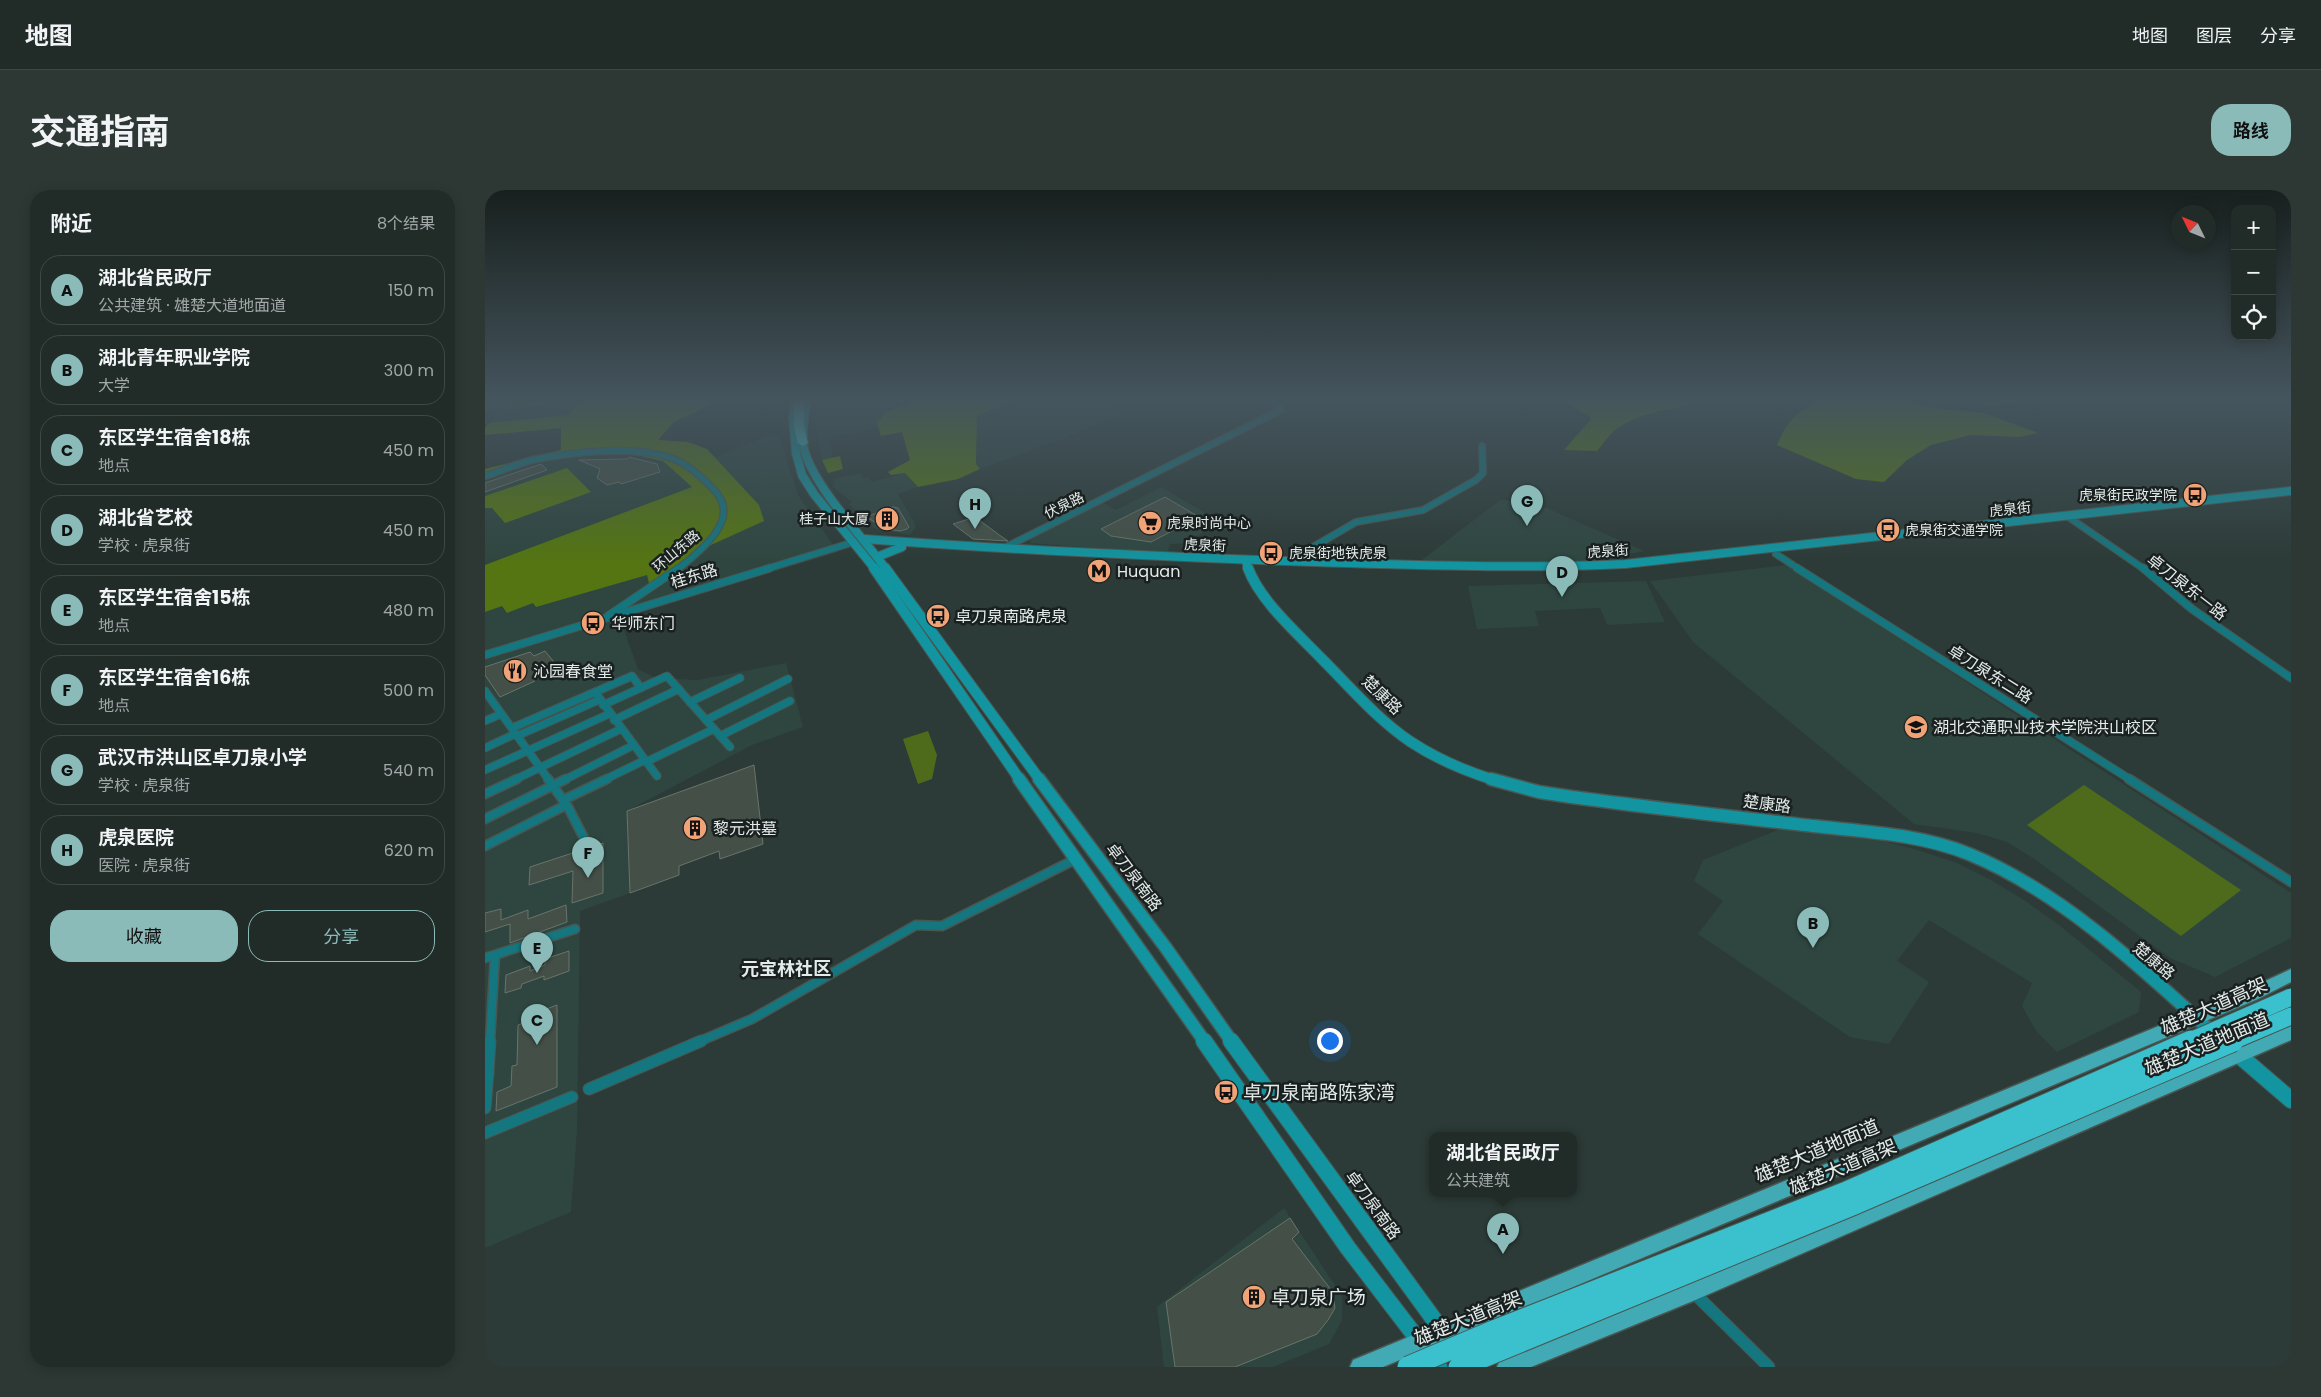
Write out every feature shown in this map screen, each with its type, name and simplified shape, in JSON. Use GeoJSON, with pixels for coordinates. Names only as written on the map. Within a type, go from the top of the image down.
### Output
{"type":"FeatureCollection","features":[{"type":"Feature","properties":{"kind":"highway","name":"雄楚大道高架"},"geometry":{"type":"LineString","coordinates":[[1408,1367],[1496,1330],[1844,1193],[2291,997]]}},
{"type":"Feature","properties":{"kind":"highway"},"geometry":{"type":"LineString","coordinates":[[1459,1367],[1852,1205],[2291,1016]]}},
{"type":"Feature","properties":{"kind":"main road","name":"卓刀泉南路"},"geometry":{"type":"LineString","coordinates":[[797,453],[803,475],[817,498],[877,557],[986,703],[1065,816],[1166,948],[1216,1020],[1470,1367]]}},
{"type":"Feature","properties":{"kind":"main road","name":"卓刀泉南路"},"geometry":{"type":"LineString","coordinates":[[806,453],[808,462],[819,483],[862,542],[910,618],[1076,860],[1149,961],[1348,1248],[1439,1367]]}},
{"type":"Feature","properties":{"kind":"main road","name":"虎泉街"},"geometry":{"type":"LineString","coordinates":[[862,542],[902,547],[1246,564],[1487,574],[1569,573],[1631,570],[1775,554],[2291,491]]}},
{"type":"Feature","properties":{"kind":"main road","name":"虎泉街"},"geometry":{"type":"LineString","coordinates":[[862,542],[1004,548],[1246,564],[1289,561],[1485,568],[1606,565],[2291,497]]}},
{"type":"Feature","properties":{"kind":"main road"},"geometry":{"type":"LineString","coordinates":[[877,557],[902,547]]}},
{"type":"Feature","properties":{"kind":"main road","name":"楚康路"},"geometry":{"type":"LineString","coordinates":[[1246,564],[1263,593],[1302,638],[1381,717],[1412,743],[1450,764],[1489,779],[1545,794],[1899,836],[1925,840],[1956,849],[2007,871],[2054,901],[2093,930],[2291,1100]]}},
{"type":"Feature","properties":{"kind":"main road","name":"雄楚大道地面道"},"geometry":{"type":"LineString","coordinates":[[1360,1367],[2253,994],[2291,975]]}},
{"type":"Feature","properties":{"kind":"main road","name":"雄楚大道地面道"},"geometry":{"type":"LineString","coordinates":[[1507,1367],[1693,1292],[2291,1033]]}},
{"type":"Feature","properties":{"kind":"street","name":"环山东路"},"geometry":{"type":"LineString","coordinates":[[485,476],[544,458],[623,453]]}},
{"type":"Feature","properties":{"kind":"street","name":"环山东路"},"geometry":{"type":"LineString","coordinates":[[609,616],[660,582],[695,555],[714,535],[725,511],[722,500],[715,490],[675,459],[642,453]]}},
{"type":"Feature","properties":{"kind":"street","name":"伏泉路"},"geometry":{"type":"LineString","coordinates":[[1004,548],[1195,453]]}},
{"type":"Feature","properties":{"kind":"street"},"geometry":{"type":"LineString","coordinates":[[1289,561],[1356,522],[1423,510],[1476,480],[1483,473],[1482,453]]}},
{"type":"Feature","properties":{"kind":"street","name":"卓刀泉东一路"},"geometry":{"type":"LineString","coordinates":[[2069,519],[2145,570],[2192,609],[2291,678]]}},
{"type":"Feature","properties":{"kind":"street","name":"桂东路"},"geometry":{"type":"LineString","coordinates":[[485,655],[609,616],[862,542]]}},
{"type":"Feature","properties":{"kind":"street","name":"卓刀泉东二路"},"geometry":{"type":"LineString","coordinates":[[1775,554],[2291,882]]}},
{"type":"Feature","properties":{"kind":"street"},"geometry":{"type":"LineString","coordinates":[[485,748],[595,692],[632,676],[641,688]]}},
{"type":"Feature","properties":{"kind":"street"},"geometry":{"type":"LineString","coordinates":[[515,733],[601,703],[667,676],[729,747]]}},
{"type":"Feature","properties":{"kind":"street"},"geometry":{"type":"LineString","coordinates":[[690,702],[740,678]]}},
{"type":"Feature","properties":{"kind":"street"},"geometry":{"type":"LineString","coordinates":[[706,720],[789,679]]}},
{"type":"Feature","properties":{"kind":"street"},"geometry":{"type":"LineString","coordinates":[[485,770],[527,750],[679,689]]}},
{"type":"Feature","properties":{"kind":"street"},"geometry":{"type":"LineString","coordinates":[[595,692],[601,703],[657,776]]}},
{"type":"Feature","properties":{"kind":"street"},"geometry":{"type":"LineString","coordinates":[[486,695],[565,802],[585,840]]}},
{"type":"Feature","properties":{"kind":"street"},"geometry":{"type":"LineString","coordinates":[[720,736],[790,701]]}},
{"type":"Feature","properties":{"kind":"street"},"geometry":{"type":"LineString","coordinates":[[485,721],[501,714]]}},
{"type":"Feature","properties":{"kind":"street"},"geometry":{"type":"LineString","coordinates":[[485,794],[621,729]]}},
{"type":"Feature","properties":{"kind":"street"},"geometry":{"type":"LineString","coordinates":[[485,846],[565,802],[714,729]]}},
{"type":"Feature","properties":{"kind":"street"},"geometry":{"type":"LineString","coordinates":[[485,819],[634,745]]}},
{"type":"Feature","properties":{"kind":"street"},"geometry":{"type":"LineString","coordinates":[[589,1089],[753,1019],[916,925],[942,926],[1076,860]]}},
{"type":"Feature","properties":{"kind":"street"},"geometry":{"type":"LineString","coordinates":[[485,1108],[490,957],[575,929]]}},
{"type":"Feature","properties":{"kind":"street"},"geometry":{"type":"LineString","coordinates":[[485,1132],[572,1097]]}},
{"type":"Feature","properties":{"kind":"street"},"geometry":{"type":"LineString","coordinates":[[1693,1292],[1769,1367]]}},
{"type":"Feature","properties":{"kind":"shaded area"},"geometry":{"type":"Polygon","coordinates":[[[548,453],[710,453],[716,457],[726,453],[784,453],[798,495],[838,552],[620,619],[638,669],[656,678],[697,680],[786,663],[803,727],[752,745],[627,811],[630,893],[580,911],[577,1130],[571,1212],[485,1248],[485,469],[548,453]]]}},
{"type":"Feature","properties":{"kind":"shaded area"},"geometry":{"type":"Polygon","coordinates":[[[821,453],[832,453],[833,458],[822,460],[821,453]]]}},
{"type":"Feature","properties":{"kind":"shaded area"},"geometry":{"type":"Polygon","coordinates":[[[976,453],[1024,453],[980,469],[976,464],[976,453]]]}},
{"type":"Feature","properties":{"kind":"shaded area"},"geometry":{"type":"Polygon","coordinates":[[[861,473],[862,478],[868,477],[872,482],[905,473],[918,487],[898,494],[916,526],[910,535],[874,528],[849,504],[852,502],[832,486],[835,484],[833,479],[861,473]]]}},
{"type":"Feature","properties":{"kind":"shaded area"},"geometry":{"type":"Polygon","coordinates":[[[1161,487],[1216,519],[1217,522],[1188,543],[1170,544],[1167,554],[1031,543],[1030,537],[1102,502],[1116,510],[1161,487]]]}},
{"type":"Feature","properties":{"kind":"shaded area"},"geometry":{"type":"Polygon","coordinates":[[[1524,498],[1644,551],[1594,561],[1418,563],[1500,500],[1516,501],[1524,498]]]}},
{"type":"Feature","properties":{"kind":"shaded area","name":"湖北交通职业技术学院洪山校区"},"geometry":{"type":"Polygon","coordinates":[[[1786,565],[2291,893],[2291,938],[2215,977],[2170,958],[2036,860],[2007,842],[1977,833],[1914,824],[1693,642],[1650,581],[1786,565]]]}},
{"type":"Feature","properties":{"kind":"shaded area"},"geometry":{"type":"Polygon","coordinates":[[[1646,581],[1665,622],[1607,625],[1600,608],[1535,611],[1539,626],[1477,629],[1468,586],[1646,581]]]}},
{"type":"Feature","properties":{"kind":"shaded area"},"geometry":{"type":"Polygon","coordinates":[[[1785,827],[1868,837],[1957,863],[1989,879],[2024,900],[2059,925],[2141,992],[2139,1012],[2057,1052],[2036,1031],[2022,1006],[2032,983],[1929,920],[1897,961],[1929,982],[1889,1044],[1850,1037],[1698,934],[1723,901],[1694,881],[1703,860],[1785,827]]]}},
{"type":"Feature","properties":{"kind":"shaded area","name":"卓刀泉广场"},"geometry":{"type":"Polygon","coordinates":[[[1284,1208],[1342,1296],[1342,1320],[1329,1344],[1273,1367],[1164,1367],[1157,1307],[1284,1208]]]}},
{"type":"Feature","properties":{"kind":"green space"},"geometry":{"type":"Polygon","coordinates":[[[549,453],[596,453],[544,460],[485,475],[485,469],[549,453]]]}},
{"type":"Feature","properties":{"kind":"green space"},"geometry":{"type":"Polygon","coordinates":[[[612,453],[711,453],[759,505],[764,521],[691,554],[650,587],[647,575],[536,607],[533,603],[507,613],[502,606],[485,612],[485,565],[692,487],[663,461],[641,456],[612,453]]]}},
{"type":"Feature","properties":{"kind":"green space"},"geometry":{"type":"Polygon","coordinates":[[[908,453],[976,453],[976,464],[980,469],[958,479],[918,487],[905,473],[891,475],[888,472],[910,460],[908,453]]]}},
{"type":"Feature","properties":{"kind":"green space"},"geometry":{"type":"Polygon","coordinates":[[[1795,453],[1918,453],[1907,460],[1884,482],[1856,479],[1795,453]]]}},
{"type":"Feature","properties":{"kind":"green space"},"geometry":{"type":"Polygon","coordinates":[[[840,456],[843,469],[828,473],[822,460],[840,456]]]}},
{"type":"Feature","properties":{"kind":"green space"},"geometry":{"type":"Polygon","coordinates":[[[567,468],[591,492],[505,523],[492,508],[485,508],[485,496],[567,468]]]}},
{"type":"Feature","properties":{"kind":"green space"},"geometry":{"type":"Polygon","coordinates":[[[928,731],[937,755],[932,779],[918,784],[903,739],[928,731]]]}},
{"type":"Feature","properties":{"kind":"green space"},"geometry":{"type":"Polygon","coordinates":[[[2084,785],[2241,890],[2181,936],[2027,825],[2084,785]]]}},
{"type":"Feature","properties":{"kind":"building"},"geometry":{"type":"Polygon","coordinates":[[[629,457],[657,464],[660,472],[621,484],[619,482],[607,485],[597,478],[600,469],[579,460],[627,459],[629,457]]]}},
{"type":"Feature","properties":{"kind":"building"},"geometry":{"type":"Polygon","coordinates":[[[541,464],[547,470],[485,492],[485,483],[541,464]]]}},
{"type":"Feature","properties":{"kind":"building","name":"虎泉时尚中心"},"geometry":{"type":"Polygon","coordinates":[[[1165,497],[1199,517],[1151,542],[1111,536],[1101,529],[1165,497]]]}},
{"type":"Feature","properties":{"kind":"building","name":"桂子山大厦"},"geometry":{"type":"Polygon","coordinates":[[[893,507],[898,508],[909,527],[907,529],[900,531],[887,529],[866,517],[893,507]]]}},
{"type":"Feature","properties":{"kind":"building"},"geometry":{"type":"Polygon","coordinates":[[[975,517],[1008,541],[973,539],[953,524],[975,517]]]}},
{"type":"Feature","properties":{"kind":"building","name":"沁园春食堂"},"geometry":{"type":"Polygon","coordinates":[[[545,651],[554,662],[553,668],[532,677],[535,681],[500,697],[485,675],[485,667],[530,652],[534,656],[545,651]]]}},
{"type":"Feature","properties":{"kind":"building","name":"黎元洪墓"},"geometry":{"type":"Polygon","coordinates":[[[754,765],[763,844],[720,859],[719,851],[679,866],[679,875],[630,893],[627,811],[754,765]]]}},
{"type":"Feature","properties":{"kind":"building"},"geometry":{"type":"Polygon","coordinates":[[[603,843],[603,893],[572,903],[573,871],[529,885],[530,867],[603,843]]]}},
{"type":"Feature","properties":{"kind":"building"},"geometry":{"type":"Polygon","coordinates":[[[566,905],[567,922],[510,943],[510,924],[485,932],[485,913],[501,909],[501,920],[528,910],[528,919],[566,905]]]}},
{"type":"Feature","properties":{"kind":"building"},"geometry":{"type":"Polygon","coordinates":[[[569,951],[569,971],[544,980],[544,976],[522,984],[521,988],[505,993],[506,975],[530,966],[530,971],[545,965],[545,959],[569,951]]]}},
{"type":"Feature","properties":{"kind":"building"},"geometry":{"type":"Polygon","coordinates":[[[557,1005],[557,1087],[496,1111],[497,1092],[511,1086],[512,1066],[517,1065],[518,1025],[532,1020],[533,1014],[557,1005]]]}},
{"type":"Feature","properties":{"kind":"building","name":"卓刀泉广场"},"geometry":{"type":"Polygon","coordinates":[[[1290,1218],[1299,1232],[1292,1239],[1332,1291],[1335,1308],[1328,1320],[1317,1334],[1235,1367],[1175,1367],[1166,1302],[1290,1218]]]}},
{"type":"Feature","properties":{"kind":"place","name":"虎泉街民政学院"},"geometry":{"type":"Point","coordinates":[2195,495]}},
{"type":"Feature","properties":{"kind":"place","name":"桂子山大厦"},"geometry":{"type":"Point","coordinates":[887,519]}},
{"type":"Feature","properties":{"kind":"place","name":"虎泉时尚中心"},"geometry":{"type":"Point","coordinates":[1150,523]}},
{"type":"Feature","properties":{"kind":"place","name":"武汉市洪山区卓刀泉小学"},"geometry":{"type":"Point","coordinates":[1527,526]}},
{"type":"Feature","properties":{"kind":"place","name":"虎泉医院"},"geometry":{"type":"Point","coordinates":[975,529]}},
{"type":"Feature","properties":{"kind":"place","name":"虎泉街交通学院"},"geometry":{"type":"Point","coordinates":[1888,530]}},
{"type":"Feature","properties":{"kind":"place","name":"虎泉街地铁虎泉"},"geometry":{"type":"Point","coordinates":[1271,553]}},
{"type":"Feature","properties":{"kind":"place","name":"Huquan"},"geometry":{"type":"Point","coordinates":[1099,571]}},
{"type":"Feature","properties":{"kind":"place","name":"湖北省艺校"},"geometry":{"type":"Point","coordinates":[1562,597]}},
{"type":"Feature","properties":{"kind":"place","name":"卓刀泉南路虎泉"},"geometry":{"type":"Point","coordinates":[938,616]}},
{"type":"Feature","properties":{"kind":"place","name":"华师东门"},"geometry":{"type":"Point","coordinates":[593,623]}},
{"type":"Feature","properties":{"kind":"place","name":"沁园春食堂"},"geometry":{"type":"Point","coordinates":[515,671]}},
{"type":"Feature","properties":{"kind":"place","name":"湖北交通职业技术学院洪山校区"},"geometry":{"type":"Point","coordinates":[1916,727]}},
{"type":"Feature","properties":{"kind":"place","name":"黎元洪墓"},"geometry":{"type":"Point","coordinates":[695,828]}},
{"type":"Feature","properties":{"kind":"place","name":"东区学生宿舍16栋"},"geometry":{"type":"Point","coordinates":[588,878]}},
{"type":"Feature","properties":{"kind":"place","name":"湖北青年职业学院"},"geometry":{"type":"Point","coordinates":[1813,948]}},
{"type":"Feature","properties":{"kind":"place","name":"东区学生宿舍15栋"},"geometry":{"type":"Point","coordinates":[537,973]}},
{"type":"Feature","properties":{"kind":"place","name":"东区学生宿舍18栋"},"geometry":{"type":"Point","coordinates":[537,1045]}},
{"type":"Feature","properties":{"kind":"place","name":"卓刀泉南路陈家湾"},"geometry":{"type":"Point","coordinates":[1226,1092]}},
{"type":"Feature","properties":{"kind":"place","name":"湖北省民政厅"},"geometry":{"type":"Point","coordinates":[1503,1254]}},
{"type":"Feature","properties":{"kind":"place","name":"卓刀泉广场"},"geometry":{"type":"Point","coordinates":[1254,1297]}},
{"type":"Feature","properties":{"kind":"district","name":"元宝林社区"},"geometry":{"type":"Point","coordinates":[786,968]}}]}
